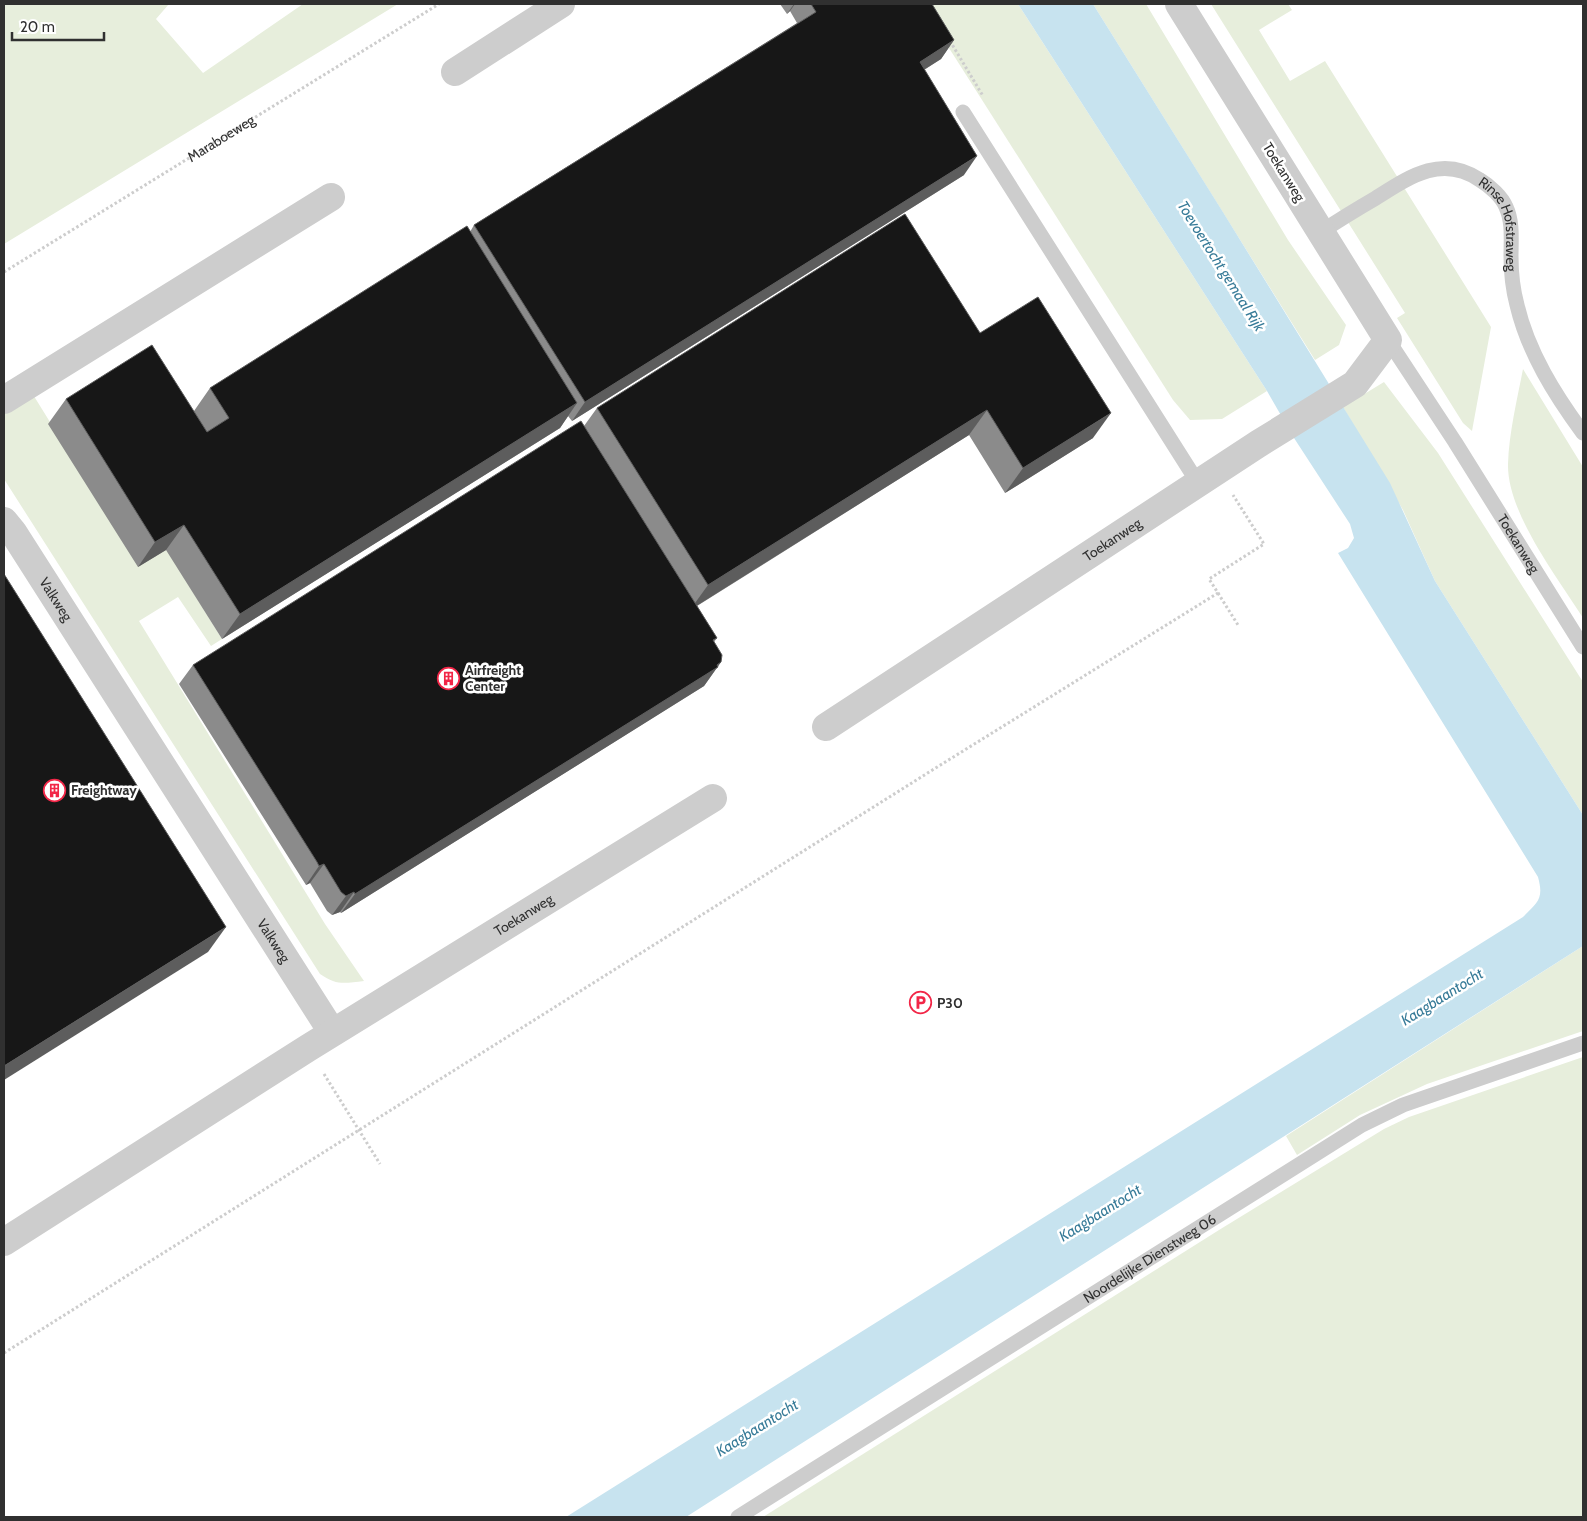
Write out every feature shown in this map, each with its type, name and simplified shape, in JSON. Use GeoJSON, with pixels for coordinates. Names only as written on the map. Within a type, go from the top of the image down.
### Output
{"type":"FeatureCollection","features":[{"type":"Feature","properties":{"kind":"street"},"geometry":{"type":"LineString","coordinates":[[456,72],[561,4]]}},
{"type":"Feature","properties":{"kind":"street","name":"Toekanweg"},"geometry":{"type":"LineString","coordinates":[[826,727],[1258,444],[1355,384],[1388,340],[1179,4]]}},
{"type":"Feature","properties":{"kind":"street"},"geometry":{"type":"LineString","coordinates":[[4,400],[331,197]]}},
{"type":"Feature","properties":{"kind":"street","name":"Valkweg"},"geometry":{"type":"LineString","coordinates":[[4,521],[13,532],[332,1032]]}},
{"type":"Feature","properties":{"kind":"street","name":"Toekanweg"},"geometry":{"type":"LineString","coordinates":[[332,1032],[713,798]]}},
{"type":"Feature","properties":{"kind":"street"},"geometry":{"type":"LineString","coordinates":[[4,1242],[332,1032]]}},
{"type":"Feature","properties":{"kind":"lane"},"geometry":{"type":"LineString","coordinates":[[963,112],[1208,477]]}},
{"type":"Feature","properties":{"kind":"lane","name":"Rinse Hofstraweg"},"geometry":{"type":"LineString","coordinates":[[1321,232],[1419,173],[1445,168],[1459,169],[1475,176],[1486,184],[1506,206],[1510,220],[1516,304],[1529,344],[1538,362],[1583,433]]}},
{"type":"Feature","properties":{"kind":"lane","name":"Toekanweg"},"geometry":{"type":"LineString","coordinates":[[1388,340],[1455,442],[1583,647]]}},
{"type":"Feature","properties":{"kind":"lane","name":"Noordelijke Dienstweg 06"},"geometry":{"type":"LineString","coordinates":[[738,1517],[1362,1125],[1403,1105],[1583,1043]]}},
{"type":"Feature","properties":{"kind":"path","name":"Maraboeweg"},"geometry":{"type":"LineString","coordinates":[[4,272],[439,4]]}},
{"type":"Feature","properties":{"kind":"path"},"geometry":{"type":"LineString","coordinates":[[948,36],[984,98],[963,112]]}},
{"type":"Feature","properties":{"kind":"path"},"geometry":{"type":"LineString","coordinates":[[1208,477],[1264,544],[1209,579],[1238,624]]}},
{"type":"Feature","properties":{"kind":"path"},"geometry":{"type":"LineString","coordinates":[[4,1353],[1218,592]]}},
{"type":"Feature","properties":{"kind":"path"},"geometry":{"type":"LineString","coordinates":[[308,1048],[380,1164]]}},
{"type":"Feature","properties":{"kind":"green space"},"geometry":{"type":"Polygon","coordinates":[[[4,4],[169,4],[156,19],[203,73],[303,4],[398,4],[4,244],[4,4]]]}},
{"type":"Feature","properties":{"kind":"green space"},"geometry":{"type":"Polygon","coordinates":[[[921,4],[1018,4],[1267,391],[1222,419],[1190,420],[1173,400],[921,4]]]}},
{"type":"Feature","properties":{"kind":"green space"},"geometry":{"type":"Polygon","coordinates":[[[1093,4],[1146,4],[1288,240],[1346,325],[1339,345],[1315,360],[1093,4]]]}},
{"type":"Feature","properties":{"kind":"green space"},"geometry":{"type":"Polygon","coordinates":[[[1211,4],[1288,4],[1292,10],[1259,30],[1290,81],[1325,61],[1491,327],[1472,431],[1463,423],[1397,318],[1405,313],[1211,4]]]}},
{"type":"Feature","properties":{"kind":"green space"},"geometry":{"type":"Polygon","coordinates":[[[1523,369],[1583,467],[1583,618],[1548,565],[1525,524],[1510,483],[1508,464],[1510,440],[1523,369]]]}},
{"type":"Feature","properties":{"kind":"green space"},"geometry":{"type":"Polygon","coordinates":[[[1384,382],[1438,453],[1583,682],[1583,815],[1435,581],[1403,510],[1343,407],[1384,382]]]}},
{"type":"Feature","properties":{"kind":"green space"},"geometry":{"type":"Polygon","coordinates":[[[32,393],[133,556],[160,539],[222,639],[211,646],[178,597],[139,621],[325,924],[364,981],[336,982],[320,974],[4,479],[4,414],[32,393]]]}},
{"type":"Feature","properties":{"kind":"green space"},"geometry":{"type":"Polygon","coordinates":[[[1583,946],[1583,1031],[1427,1084],[1360,1115],[1297,1155],[1286,1136],[1583,946]]]}},
{"type":"Feature","properties":{"kind":"green space"},"geometry":{"type":"Polygon","coordinates":[[[1583,1057],[1583,1517],[763,1517],[1219,1230],[1384,1129],[1409,1117],[1583,1057]]]}},
{"type":"Feature","properties":{"kind":"water"},"geometry":{"type":"Polygon","coordinates":[[[1018,4],[1093,4],[1390,483],[1435,581],[1583,815],[1583,946],[686,1517],[566,1517],[1523,917],[1536,904],[1540,895],[1538,877],[1338,553],[1348,548],[1354,538],[1350,524],[1294,438],[1267,391],[1018,4]]]}},
{"type":"Feature","properties":{"kind":"building"},"geometry":{"type":"Polygon","coordinates":[[[811,4],[932,4],[954,40],[920,62],[977,156],[585,402],[474,225],[816,12],[811,4]]]}},
{"type":"Feature","properties":{"kind":"building"},"geometry":{"type":"Polygon","coordinates":[[[905,214],[980,333],[1038,297],[1111,413],[1023,468],[987,410],[708,585],[597,408],[905,214]]]}},
{"type":"Feature","properties":{"kind":"building"},"geometry":{"type":"Polygon","coordinates":[[[467,226],[577,403],[240,614],[184,525],[155,542],[66,399],[152,345],[207,432],[229,418],[210,388],[467,226]]]}},
{"type":"Feature","properties":{"kind":"building","name":"Airfreight Center"},"geometry":{"type":"Polygon","coordinates":[[[581,421],[717,638],[713,640],[722,655],[721,662],[717,665],[718,667],[355,894],[354,892],[346,896],[341,892],[324,864],[319,866],[193,665],[581,421]]]}},
{"type":"Feature","properties":{"kind":"building","name":"Freightway"},"geometry":{"type":"Polygon","coordinates":[[[4,574],[226,927],[4,1066],[4,574]]]}},
{"type":"Feature","properties":{"kind":"place","name":"Airfreight Center"},"geometry":{"type":"Point","coordinates":[449,678]}},
{"type":"Feature","properties":{"kind":"place","name":"Freightway"},"geometry":{"type":"Point","coordinates":[55,790]}},
{"type":"Feature","properties":{"kind":"place","name":"P30"},"geometry":{"type":"Point","coordinates":[921,1003]}},
{"type":"Feature","properties":{"kind":"water label","name":"Toevoertocht gemaal Rijk"},"geometry":{"type":"Point","coordinates":[1221,266]}},
{"type":"Feature","properties":{"kind":"water label","name":"Kaagbaantocht"},"geometry":{"type":"Point","coordinates":[1442,997]}},
{"type":"Feature","properties":{"kind":"water label","name":"Kaagbaantocht"},"geometry":{"type":"Point","coordinates":[1100,1213]}},
{"type":"Feature","properties":{"kind":"water label","name":"Kaagbaantocht"},"geometry":{"type":"Point","coordinates":[757,1428]}}]}
